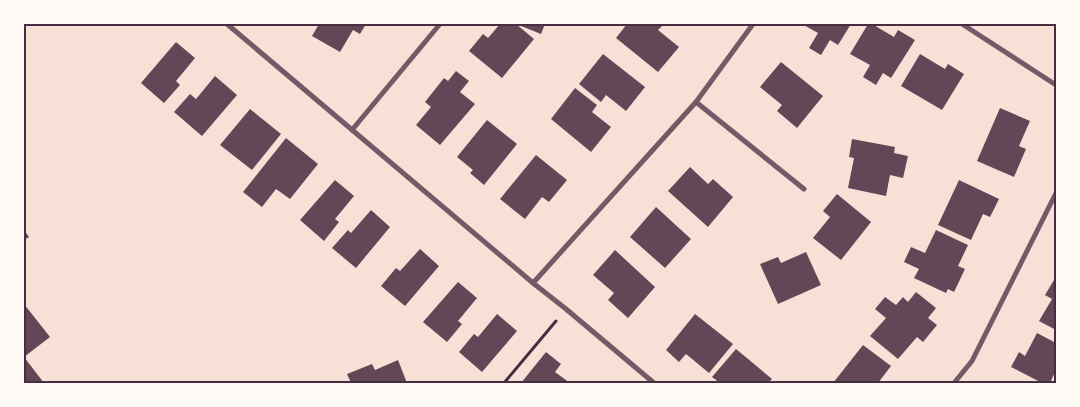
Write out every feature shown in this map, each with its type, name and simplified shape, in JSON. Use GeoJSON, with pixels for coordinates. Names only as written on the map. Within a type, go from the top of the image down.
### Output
{"type":"FeatureCollection","features":[{"type":"Feature","properties":{"kind":"street"},"geometry":{"type":"LineString","coordinates":[[227,24],[654,383]]}},
{"type":"Feature","properties":{"kind":"street"},"geometry":{"type":"LineString","coordinates":[[352,130],[440,24]]}},
{"type":"Feature","properties":{"kind":"street"},"geometry":{"type":"LineString","coordinates":[[533,283],[696,102],[753,24]]}},
{"type":"Feature","properties":{"kind":"street"},"geometry":{"type":"LineString","coordinates":[[962,24],[1056,85]]}},
{"type":"Feature","properties":{"kind":"street"},"geometry":{"type":"LineString","coordinates":[[696,102],[804,189]]}},
{"type":"Feature","properties":{"kind":"street"},"geometry":{"type":"LineString","coordinates":[[954,383],[972,361],[1056,193]]}},
{"type":"Feature","properties":{"kind":"path"},"geometry":{"type":"LineString","coordinates":[[504,383],[566,309]]}},
{"type":"Feature","properties":{"kind":"building"},"geometry":{"type":"Polygon","coordinates":[[[319,24],[366,24],[360,34],[353,30],[340,52],[312,36],[319,24]]]}},
{"type":"Feature","properties":{"kind":"building"},"geometry":{"type":"Polygon","coordinates":[[[500,24],[516,24],[534,39],[502,78],[469,51],[483,34],[488,38],[500,24]]]}},
{"type":"Feature","properties":{"kind":"building"},"geometry":{"type":"Polygon","coordinates":[[[522,24],[545,24],[541,34],[521,26],[522,24]]]}},
{"type":"Feature","properties":{"kind":"building"},"geometry":{"type":"Polygon","coordinates":[[[627,24],[660,24],[662,26],[658,30],[679,47],[658,72],[616,38],[627,24]]]}},
{"type":"Feature","properties":{"kind":"building"},"geometry":{"type":"Polygon","coordinates":[[[802,24],[851,24],[838,45],[830,40],[821,55],[809,48],[818,33],[802,24]]]}},
{"type":"Feature","properties":{"kind":"building"},"geometry":{"type":"Polygon","coordinates":[[[868,24],[872,24],[894,37],[898,30],[915,40],[891,78],[883,73],[876,85],[863,77],[870,65],[850,54],[868,24]]]}},
{"type":"Feature","properties":{"kind":"building"},"geometry":{"type":"Polygon","coordinates":[[[176,42],[195,58],[176,81],[180,85],[164,103],[141,83],[176,42]]]}},
{"type":"Feature","properties":{"kind":"building"},"geometry":{"type":"Polygon","coordinates":[[[603,54],[645,87],[626,111],[606,95],[601,102],[579,84],[603,54]]]}},
{"type":"Feature","properties":{"kind":"building"},"geometry":{"type":"Polygon","coordinates":[[[920,54],[945,69],[948,64],[964,74],[942,110],[901,86],[920,54]]]}},
{"type":"Feature","properties":{"kind":"building"},"geometry":{"type":"Polygon","coordinates":[[[781,62],[823,96],[797,128],[777,111],[782,105],[760,87],[781,62]]]}},
{"type":"Feature","properties":{"kind":"building"},"geometry":{"type":"Polygon","coordinates":[[[456,71],[469,81],[460,92],[475,104],[440,145],[416,125],[431,107],[425,102],[444,78],[448,81],[456,71]]]}},
{"type":"Feature","properties":{"kind":"building"},"geometry":{"type":"Polygon","coordinates":[[[215,76],[237,95],[202,136],[174,112],[190,94],[196,99],[215,76]]]}},
{"type":"Feature","properties":{"kind":"building"},"geometry":{"type":"Polygon","coordinates":[[[575,88],[597,105],[592,112],[611,127],[591,152],[551,119],[575,88]]]}},
{"type":"Feature","properties":{"kind":"building"},"geometry":{"type":"Polygon","coordinates":[[[1000,108],[1030,121],[1019,146],[1026,149],[1014,177],[977,161],[1000,108]]]}},
{"type":"Feature","properties":{"kind":"building"},"geometry":{"type":"Polygon","coordinates":[[[250,109],[281,134],[252,170],[220,145],[250,109]]]}},
{"type":"Feature","properties":{"kind":"building"},"geometry":{"type":"Polygon","coordinates":[[[487,120],[517,144],[484,185],[470,173],[473,170],[457,157],[487,120]]]}},
{"type":"Feature","properties":{"kind":"building"},"geometry":{"type":"Polygon","coordinates":[[[286,138],[318,164],[290,199],[276,189],[262,207],[243,192],[286,138]]]}},
{"type":"Feature","properties":{"kind":"building"},"geometry":{"type":"Polygon","coordinates":[[[852,139],[895,147],[894,153],[908,156],[903,178],[890,175],[886,196],[848,188],[854,158],[849,157],[852,139]]]}},
{"type":"Feature","properties":{"kind":"building"},"geometry":{"type":"Polygon","coordinates":[[[536,155],[567,180],[549,202],[542,197],[525,219],[500,199],[536,155]]]}},
{"type":"Feature","properties":{"kind":"building"},"geometry":{"type":"Polygon","coordinates":[[[690,167],[708,184],[713,179],[733,197],[708,227],[668,191],[690,167]]]}},
{"type":"Feature","properties":{"kind":"building"},"geometry":{"type":"Polygon","coordinates":[[[335,180],[354,196],[335,219],[339,222],[324,241],[300,220],[335,180]]]}},
{"type":"Feature","properties":{"kind":"building"},"geometry":{"type":"Polygon","coordinates":[[[959,180],[999,199],[990,217],[983,214],[971,240],[938,225],[959,180]]]}},
{"type":"Feature","properties":{"kind":"building"},"geometry":{"type":"Polygon","coordinates":[[[837,194],[871,222],[841,260],[813,238],[830,217],[823,211],[837,194]]]}},
{"type":"Feature","properties":{"kind":"building"},"geometry":{"type":"Polygon","coordinates":[[[656,207],[691,239],[665,268],[630,237],[656,207]]]}},
{"type":"Feature","properties":{"kind":"building"},"geometry":{"type":"Polygon","coordinates":[[[371,210],[390,227],[356,268],[332,248],[348,230],[351,233],[371,210]]]}},
{"type":"Feature","properties":{"kind":"building"},"geometry":{"type":"Polygon","coordinates":[[[24,230],[29,237],[24,240],[24,230]]]}},
{"type":"Feature","properties":{"kind":"building"},"geometry":{"type":"Polygon","coordinates":[[[936,230],[968,245],[958,266],[965,269],[954,292],[948,289],[946,293],[914,278],[919,269],[904,262],[911,247],[925,253],[936,230]]]}},
{"type":"Feature","properties":{"kind":"building"},"geometry":{"type":"Polygon","coordinates":[[[420,249],[439,266],[405,306],[381,286],[396,268],[400,271],[420,249]]]}},
{"type":"Feature","properties":{"kind":"building"},"geometry":{"type":"Polygon","coordinates":[[[615,250],[655,287],[628,318],[608,300],[614,293],[593,275],[615,250]]]}},
{"type":"Feature","properties":{"kind":"building"},"geometry":{"type":"Polygon","coordinates":[[[806,252],[821,285],[778,304],[760,264],[778,257],[781,263],[806,252]]]}},
{"type":"Feature","properties":{"kind":"building"},"geometry":{"type":"Polygon","coordinates":[[[1054,280],[1056,281],[1056,330],[1039,321],[1052,299],[1045,295],[1054,280]]]}},
{"type":"Feature","properties":{"kind":"building"},"geometry":{"type":"Polygon","coordinates":[[[458,282],[477,298],[458,321],[462,324],[447,342],[423,322],[458,282]]]}},
{"type":"Feature","properties":{"kind":"building"},"geometry":{"type":"Polygon","coordinates":[[[916,292],[936,308],[928,318],[937,325],[923,342],[917,337],[898,359],[870,336],[886,318],[875,309],[885,297],[896,305],[903,297],[908,302],[916,292]]]}},
{"type":"Feature","properties":{"kind":"building"},"geometry":{"type":"Polygon","coordinates":[[[24,304],[50,337],[24,357],[24,304]]]}},
{"type":"Feature","properties":{"kind":"building"},"geometry":{"type":"Polygon","coordinates":[[[497,314],[517,331],[482,372],[459,352],[474,334],[478,337],[497,314]]]}},
{"type":"Feature","properties":{"kind":"building"},"geometry":{"type":"Polygon","coordinates":[[[695,314],[733,344],[709,373],[686,354],[679,362],[666,350],[695,314]]]}},
{"type":"Feature","properties":{"kind":"building"},"geometry":{"type":"Polygon","coordinates":[[[1037,333],[1056,343],[1056,370],[1050,383],[1042,383],[1011,367],[1019,352],[1025,356],[1037,333]]]}},
{"type":"Feature","properties":{"kind":"building"},"geometry":{"type":"Polygon","coordinates":[[[863,345],[891,366],[878,383],[833,383],[863,345]]]}},
{"type":"Feature","properties":{"kind":"building"},"geometry":{"type":"Polygon","coordinates":[[[736,349],[772,379],[768,383],[720,383],[712,377],[736,349]]]}},
{"type":"Feature","properties":{"kind":"building"},"geometry":{"type":"Polygon","coordinates":[[[546,352],[561,364],[555,372],[570,383],[521,383],[546,352]]]}},
{"type":"Feature","properties":{"kind":"building"},"geometry":{"type":"Polygon","coordinates":[[[24,357],[44,383],[24,383],[24,357]]]}},
{"type":"Feature","properties":{"kind":"building"},"geometry":{"type":"Polygon","coordinates":[[[398,360],[407,383],[351,383],[347,374],[372,364],[375,370],[398,360]]]}}]}
